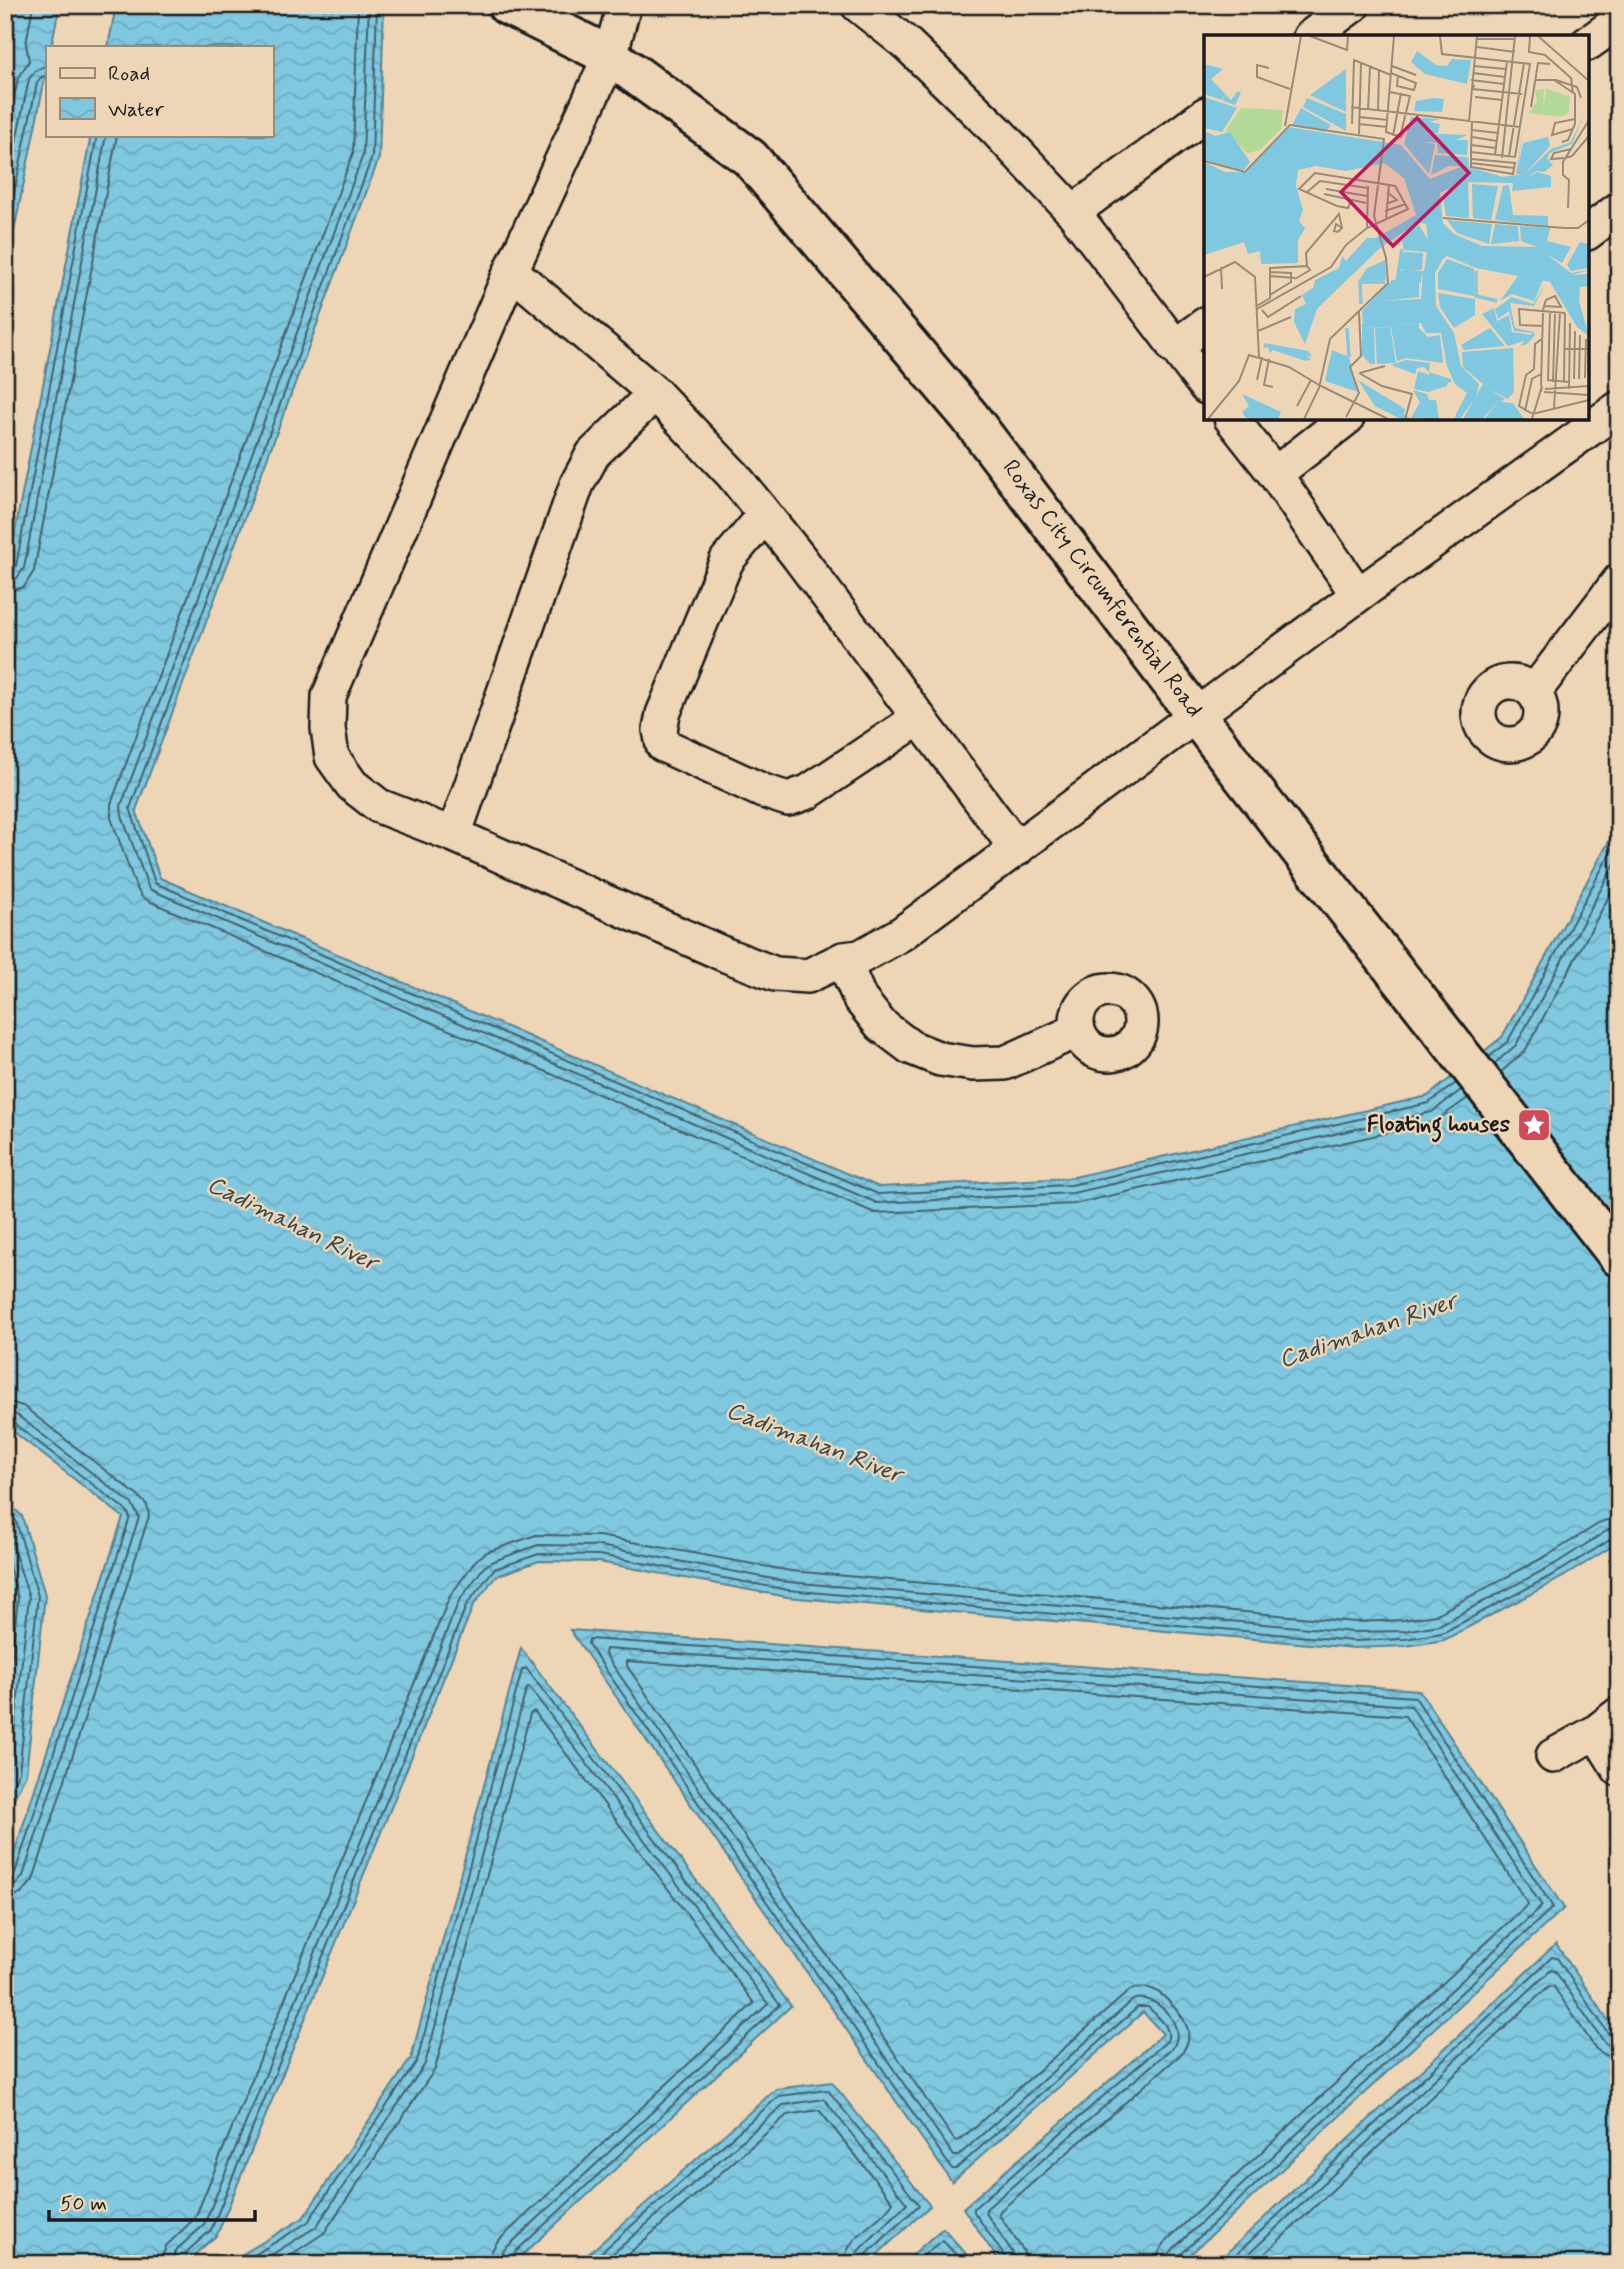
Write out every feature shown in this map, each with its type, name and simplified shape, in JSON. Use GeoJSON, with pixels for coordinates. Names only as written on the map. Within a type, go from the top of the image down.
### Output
{"type":"FeatureCollection","features":[{"type":"Feature","properties":{"kind":"main road","name":"Roxas City Circumferential Road"},"geometry":{"type":"LineString","coordinates":[[507,5],[610,56],[750,158],[969,416],[1240,774],[1619,1257]]}},
{"type":"Feature","properties":{"kind":"street"},"geometry":{"type":"LineString","coordinates":[[624,5],[610,56],[512,271],[328,696],[328,728],[332,757],[352,785],[379,806],[454,835],[726,956],[775,974],[808,976],[844,959],[860,957],[901,934],[1357,595],[1616,416]]}},
{"type":"Feature","properties":{"kind":"street"},"geometry":{"type":"LineString","coordinates":[[858,5],[907,44],[996,130],[1073,212],[1204,384]]}},
{"type":"Feature","properties":{"kind":"street"},"geometry":{"type":"LineString","coordinates":[[1589,42],[1619,20]]}},
{"type":"Feature","properties":{"kind":"street"},"geometry":{"type":"LineString","coordinates":[[1073,212],[1204,115]]}},
{"type":"Feature","properties":{"kind":"street"},"geometry":{"type":"LineString","coordinates":[[1589,232],[1619,209]]}},
{"type":"Feature","properties":{"kind":"street"},"geometry":{"type":"LineString","coordinates":[[512,271],[655,393],[733,475],[1017,849]]}},
{"type":"Feature","properties":{"kind":"street"},"geometry":{"type":"LineString","coordinates":[[1174,347],[1204,325]]}},
{"type":"Feature","properties":{"kind":"street"},"geometry":{"type":"LineString","coordinates":[[454,835],[577,484],[593,454],[655,393]]}},
{"type":"Feature","properties":{"kind":"street"},"geometry":{"type":"LineString","coordinates":[[1233,420],[1275,474],[1357,595]]}},
{"type":"Feature","properties":{"kind":"street"},"geometry":{"type":"LineString","coordinates":[[1275,474],[1344,420]]}},
{"type":"Feature","properties":{"kind":"street"},"geometry":{"type":"LineString","coordinates":[[765,515],[727,560],[663,714],[660,730],[663,745],[763,791],[788,799],[807,792],[919,718]]}},
{"type":"Feature","properties":{"kind":"street"},"geometry":{"type":"LineString","coordinates":[[1534,692],[1619,581]]}},
{"type":"Feature","properties":{"kind":"street"},"geometry":{"type":"LineString","coordinates":[[844,959],[860,999],[881,1025],[910,1046],[940,1059],[973,1064],[1005,1063],[1076,1031]]}},
{"type":"Feature","properties":{"kind":"street"},"geometry":{"type":"LineString","coordinates":[[1553,1756],[1607,1723],[1619,1769]]}},
{"type":"Feature","properties":{"kind":"water"},"geometry":{"type":"Polygon","coordinates":[[[5,5],[60,5],[51,46],[46,46],[46,73],[14,231],[5,225],[5,5]]]}},
{"type":"Feature","properties":{"kind":"water","name":"Cadimahan River"},"geometry":{"type":"Polygon","coordinates":[[[116,5],[384,5],[379,158],[136,810],[160,878],[879,1187],[1070,1178],[1428,1096],[1502,1037],[1619,823],[1619,1542],[1563,1577],[1444,1640],[1406,1646],[1354,1648],[787,1597],[599,1562],[539,1561],[496,1576],[473,1606],[217,2235],[184,2264],[5,2264],[5,1881],[123,1517],[5,1425],[6,578],[91,136],[273,136],[273,46],[108,46],[116,5]]]}},
{"type":"Feature","properties":{"kind":"water"},"geometry":{"type":"Polygon","coordinates":[[[5,1499],[22,1516],[45,1595],[26,1774],[5,1816],[5,1499]]]}},
{"type":"Feature","properties":{"kind":"water"},"geometry":{"type":"Polygon","coordinates":[[[570,1630],[1419,1690],[1564,1908],[1180,2264],[1001,2264],[963,2208],[1163,2034],[1143,2012],[952,2182],[570,1630]]]}},
{"type":"Feature","properties":{"kind":"water"},"geometry":{"type":"Polygon","coordinates":[[[521,1648],[791,2006],[513,2264],[226,2264],[303,2218],[411,2058],[521,1648]]]}},
{"type":"Feature","properties":{"kind":"water"},"geometry":{"type":"Polygon","coordinates":[[[1556,1944],[1619,2036],[1619,2264],[1215,2264],[1556,1944]]]}},
{"type":"Feature","properties":{"kind":"water"},"geometry":{"type":"Polygon","coordinates":[[[832,2082],[930,2206],[867,2264],[577,2264],[776,2089],[832,2082]]]}},
{"type":"Feature","properties":{"kind":"water"},"geometry":{"type":"Polygon","coordinates":[[[943,2228],[975,2264],[902,2264],[943,2228]]]}},
{"type":"Feature","properties":{"kind":"place","name":"Floating houses"},"geometry":{"type":"Point","coordinates":[1534,1125]}}]}
